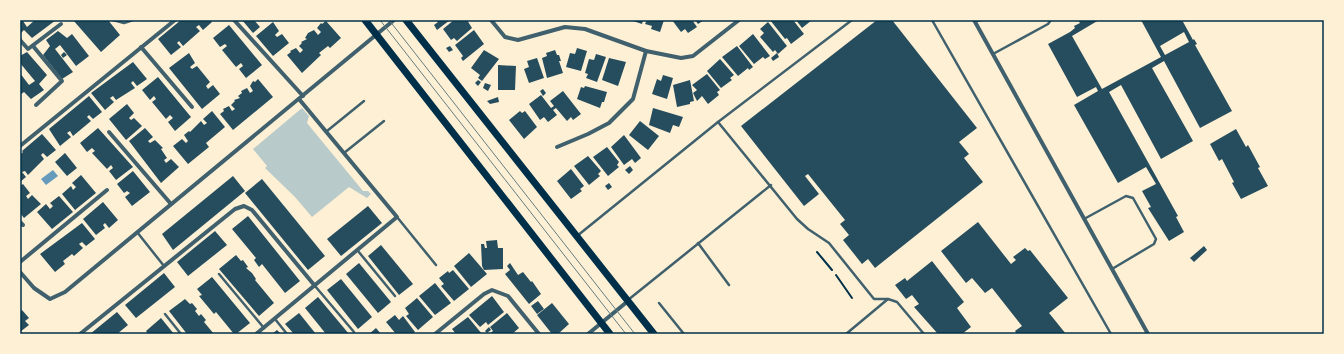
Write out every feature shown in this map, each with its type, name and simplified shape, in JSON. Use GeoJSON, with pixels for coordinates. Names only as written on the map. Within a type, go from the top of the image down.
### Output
{"type":"FeatureCollection","features":[{"type":"Feature","properties":{"kind":"main road"},"geometry":{"type":"LineString","coordinates":[[365,20],[610,334]]}},
{"type":"Feature","properties":{"kind":"main road"},"geometry":{"type":"LineString","coordinates":[[406,20],[619,292],[628,300],[654,334]]}},
{"type":"Feature","properties":{"kind":"street"},"geometry":{"type":"LineString","coordinates":[[20,146],[175,20]]}},
{"type":"Feature","properties":{"kind":"street"},"geometry":{"type":"LineString","coordinates":[[234,20],[301,97],[397,218],[256,334]]}},
{"type":"Feature","properties":{"kind":"street"},"geometry":{"type":"LineString","coordinates":[[20,272],[34,288],[50,299],[65,292],[394,20]]}},
{"type":"Feature","properties":{"kind":"street"},"geometry":{"type":"LineString","coordinates":[[492,20],[505,37],[518,40],[565,27],[585,29],[646,51],[681,58],[693,56],[739,20]]}},
{"type":"Feature","properties":{"kind":"street"},"geometry":{"type":"LineString","coordinates":[[975,20],[1148,334]]}},
{"type":"Feature","properties":{"kind":"street"},"geometry":{"type":"LineString","coordinates":[[20,40],[28,49],[61,24]]}},
{"type":"Feature","properties":{"kind":"street"},"geometry":{"type":"LineString","coordinates":[[33,46],[62,81],[36,105]]}},
{"type":"Feature","properties":{"kind":"street"},"geometry":{"type":"LineString","coordinates":[[141,47],[192,107]]}},
{"type":"Feature","properties":{"kind":"street"},"geometry":{"type":"LineString","coordinates":[[558,147],[609,123],[633,100],[646,51]]}},
{"type":"Feature","properties":{"kind":"street"},"geometry":{"type":"LineString","coordinates":[[109,132],[171,204]]}},
{"type":"Feature","properties":{"kind":"street"},"geometry":{"type":"LineString","coordinates":[[20,262],[107,190]]}},
{"type":"Feature","properties":{"kind":"street"},"geometry":{"type":"LineString","coordinates":[[80,334],[235,209],[244,206],[252,210],[315,286]]}},
{"type":"Feature","properties":{"kind":"street"},"geometry":{"type":"LineString","coordinates":[[435,334],[484,294],[492,290],[508,296],[539,334]]}},
{"type":"Feature","properties":{"kind":"street"},"geometry":{"type":"LineString","coordinates":[[588,334],[628,300]]}},
{"type":"Feature","properties":{"kind":"lane"},"geometry":{"type":"LineString","coordinates":[[113,20],[124,23],[133,20]]}},
{"type":"Feature","properties":{"kind":"lane"},"geometry":{"type":"LineString","coordinates":[[576,237],[718,122],[852,20]]}},
{"type":"Feature","properties":{"kind":"lane"},"geometry":{"type":"LineString","coordinates":[[932,20],[1111,334]]}},
{"type":"Feature","properties":{"kind":"lane"},"geometry":{"type":"LineString","coordinates":[[975,20],[982,20]]}},
{"type":"Feature","properties":{"kind":"lane"},"geometry":{"type":"LineString","coordinates":[[993,54],[1048,24],[1051,20]]}},
{"type":"Feature","properties":{"kind":"lane"},"geometry":{"type":"LineString","coordinates":[[327,131],[364,101]]}},
{"type":"Feature","properties":{"kind":"lane"},"geometry":{"type":"LineString","coordinates":[[344,152],[384,121]]}},
{"type":"Feature","properties":{"kind":"lane"},"geometry":{"type":"LineString","coordinates":[[718,122],[771,185],[797,219],[808,229],[829,243],[874,299],[888,299],[897,302],[924,334]]}},
{"type":"Feature","properties":{"kind":"lane"},"geometry":{"type":"LineString","coordinates":[[628,300],[771,185]]}},
{"type":"Feature","properties":{"kind":"lane"},"geometry":{"type":"LineString","coordinates":[[1084,218],[1126,196],[1133,198],[1156,239],[1154,244],[1112,270]]}},
{"type":"Feature","properties":{"kind":"lane"},"geometry":{"type":"LineString","coordinates":[[397,218],[436,265]]}},
{"type":"Feature","properties":{"kind":"lane"},"geometry":{"type":"LineString","coordinates":[[137,232],[164,266]]}},
{"type":"Feature","properties":{"kind":"lane"},"geometry":{"type":"LineString","coordinates":[[698,243],[729,285]]}},
{"type":"Feature","properties":{"kind":"lane"},"geometry":{"type":"LineString","coordinates":[[358,251],[395,296]]}},
{"type":"Feature","properties":{"kind":"lane"},"geometry":{"type":"LineString","coordinates":[[218,274],[264,328]]}},
{"type":"Feature","properties":{"kind":"lane"},"geometry":{"type":"LineString","coordinates":[[315,286],[354,332]]}},
{"type":"Feature","properties":{"kind":"lane"},"geometry":{"type":"LineString","coordinates":[[846,334],[888,299]]}},
{"type":"Feature","properties":{"kind":"lane"},"geometry":{"type":"LineString","coordinates":[[659,303],[684,334]]}},
{"type":"Feature","properties":{"kind":"lane"},"geometry":{"type":"LineString","coordinates":[[165,314],[182,334]]}},
{"type":"Feature","properties":{"kind":"lane"},"geometry":{"type":"LineString","coordinates":[[275,319],[287,334]]}},
{"type":"Feature","properties":{"kind":"path"},"geometry":{"type":"LineString","coordinates":[[817,252],[832,270]]}},
{"type":"Feature","properties":{"kind":"path"},"geometry":{"type":"LineString","coordinates":[[836,276],[852,298]]}},
{"type":"Feature","properties":{"kind":"shaded area"},"geometry":{"type":"Polygon","coordinates":[[[302,108],[309,116],[307,123],[363,191],[368,191],[371,194],[367,198],[349,187],[312,217],[295,197],[265,168],[267,166],[253,149],[302,108]]]}},
{"type":"Feature","properties":{"kind":"water"},"geometry":{"type":"Polygon","coordinates":[[[53,170],[58,176],[46,185],[41,179],[53,170]]]}},
{"type":"Feature","properties":{"kind":"building"},"geometry":{"type":"Polygon","coordinates":[[[20,20],[24,20],[23,21],[27,27],[35,20],[56,20],[32,38],[24,30],[20,34],[20,20]]]}},
{"type":"Feature","properties":{"kind":"building"},"geometry":{"type":"Polygon","coordinates":[[[73,20],[108,20],[120,35],[101,52],[73,20]]]}},
{"type":"Feature","properties":{"kind":"building"},"geometry":{"type":"Polygon","coordinates":[[[181,20],[210,20],[212,22],[203,30],[199,25],[196,27],[200,31],[183,46],[179,41],[177,43],[181,47],[171,55],[158,39],[181,20]]]}},
{"type":"Feature","properties":{"kind":"building"},"geometry":{"type":"Polygon","coordinates":[[[242,20],[254,20],[260,27],[253,33],[242,20]]]}},
{"type":"Feature","properties":{"kind":"building"},"geometry":{"type":"Polygon","coordinates":[[[436,20],[450,20],[437,30],[434,25],[438,22],[436,20]]]}},
{"type":"Feature","properties":{"kind":"building"},"geometry":{"type":"Polygon","coordinates":[[[454,20],[467,20],[472,28],[457,41],[454,38],[451,40],[443,29],[454,20]]]}},
{"type":"Feature","properties":{"kind":"building"},"geometry":{"type":"Polygon","coordinates":[[[630,20],[643,20],[642,24],[630,20]]]}},
{"type":"Feature","properties":{"kind":"building"},"geometry":{"type":"Polygon","coordinates":[[[647,20],[664,20],[660,32],[651,29],[652,26],[645,24],[647,20]]]}},
{"type":"Feature","properties":{"kind":"building"},"geometry":{"type":"Polygon","coordinates":[[[672,20],[692,20],[697,27],[688,33],[685,29],[681,32],[672,20]]]}},
{"type":"Feature","properties":{"kind":"building"},"geometry":{"type":"Polygon","coordinates":[[[695,20],[704,20],[698,24],[695,20]]]}},
{"type":"Feature","properties":{"kind":"building"},"geometry":{"type":"Polygon","coordinates":[[[770,20],[793,20],[804,34],[791,44],[787,38],[785,39],[770,20]]]}},
{"type":"Feature","properties":{"kind":"building"},"geometry":{"type":"Polygon","coordinates":[[[796,20],[812,20],[802,28],[796,20]]]}},
{"type":"Feature","properties":{"kind":"building"},"geometry":{"type":"Polygon","coordinates":[[[877,20],[892,20],[977,128],[959,142],[969,154],[964,158],[983,182],[875,268],[868,259],[862,264],[843,240],[849,235],[840,224],[845,220],[808,174],[805,176],[819,194],[804,206],[741,126],[877,20]]]}},
{"type":"Feature","properties":{"kind":"building"},"geometry":{"type":"Polygon","coordinates":[[[1078,20],[1099,20],[1072,36],[1102,89],[1161,57],[1141,20],[1182,20],[1193,40],[1194,39],[1197,44],[1195,45],[1232,111],[1200,128],[1164,61],[1152,68],[1193,141],[1161,159],[1121,85],[1109,92],[1178,216],[1176,217],[1184,232],[1169,241],[1148,208],[1151,207],[1142,191],[1156,184],[1146,167],[1118,183],[1074,105],[1098,91],[1096,87],[1077,97],[1048,44],[1070,32],[1075,28],[1074,26],[1080,23],[1078,20]],[[1184,32],[1160,46],[1165,55],[1189,42],[1184,32]]]}},
{"type":"Feature","properties":{"kind":"building"},"geometry":{"type":"Polygon","coordinates":[[[326,21],[341,38],[330,48],[328,46],[319,53],[321,55],[302,73],[287,55],[291,52],[290,51],[296,48],[300,53],[303,50],[299,46],[302,43],[301,42],[307,39],[305,38],[308,33],[314,30],[318,35],[321,32],[317,28],[321,23],[322,24],[326,21]]]}},
{"type":"Feature","properties":{"kind":"building"},"geometry":{"type":"Polygon","coordinates":[[[273,22],[279,31],[275,35],[277,37],[282,34],[289,43],[273,56],[256,36],[273,22]]]}},
{"type":"Feature","properties":{"kind":"building"},"geometry":{"type":"Polygon","coordinates":[[[768,22],[787,46],[778,54],[775,50],[773,52],[760,37],[764,33],[760,29],[768,22]]]}},
{"type":"Feature","properties":{"kind":"building"},"geometry":{"type":"Polygon","coordinates":[[[229,25],[262,65],[246,78],[239,69],[243,66],[241,63],[236,67],[222,50],[227,46],[225,44],[220,47],[213,38],[229,25]]]}},
{"type":"Feature","properties":{"kind":"building"},"geometry":{"type":"Polygon","coordinates":[[[474,30],[484,44],[463,61],[461,58],[463,56],[455,45],[474,30]]]}},
{"type":"Feature","properties":{"kind":"building"},"geometry":{"type":"Polygon","coordinates":[[[58,31],[67,38],[72,34],[89,56],[76,66],[60,45],[55,49],[73,72],[62,79],[43,55],[50,46],[46,40],[58,31]]]}},
{"type":"Feature","properties":{"kind":"building"},"geometry":{"type":"Polygon","coordinates":[[[753,34],[770,56],[765,59],[763,57],[754,64],[739,46],[753,34]]]}},
{"type":"Feature","properties":{"kind":"building"},"geometry":{"type":"Polygon","coordinates":[[[450,46],[453,50],[449,52],[446,48],[450,46]]]}},
{"type":"Feature","properties":{"kind":"building"},"geometry":{"type":"Polygon","coordinates":[[[737,46],[753,67],[749,70],[748,68],[738,76],[722,57],[737,46]]]}},
{"type":"Feature","properties":{"kind":"building"},"geometry":{"type":"Polygon","coordinates":[[[577,48],[587,51],[581,71],[566,67],[570,53],[575,54],[577,48]]]}},
{"type":"Feature","properties":{"kind":"building"},"geometry":{"type":"Polygon","coordinates":[[[484,50],[499,59],[482,81],[478,78],[480,75],[471,68],[484,50]]]}},
{"type":"Feature","properties":{"kind":"building"},"geometry":{"type":"Polygon","coordinates":[[[555,50],[557,55],[559,55],[561,61],[559,61],[563,73],[547,78],[542,58],[547,56],[546,53],[555,50]]]}},
{"type":"Feature","properties":{"kind":"building"},"geometry":{"type":"Polygon","coordinates":[[[27,52],[47,75],[39,84],[44,90],[31,99],[24,92],[20,95],[20,73],[29,85],[35,81],[20,63],[20,56],[27,52]]]}},
{"type":"Feature","properties":{"kind":"building"},"geometry":{"type":"Polygon","coordinates":[[[64,52],[67,55],[63,58],[61,55],[64,52]]]}},
{"type":"Feature","properties":{"kind":"building"},"geometry":{"type":"Polygon","coordinates":[[[189,53],[195,63],[190,67],[192,69],[197,66],[210,82],[206,86],[208,89],[213,85],[220,94],[202,109],[169,68],[189,53]]]}},
{"type":"Feature","properties":{"kind":"building"},"geometry":{"type":"Polygon","coordinates":[[[777,53],[779,57],[773,61],[771,58],[777,53]]]}},
{"type":"Feature","properties":{"kind":"building"},"geometry":{"type":"Polygon","coordinates":[[[596,54],[606,57],[597,82],[586,78],[588,74],[585,73],[589,59],[594,60],[596,54]]]}},
{"type":"Feature","properties":{"kind":"building"},"geometry":{"type":"Polygon","coordinates":[[[537,58],[544,78],[529,83],[524,69],[529,67],[527,61],[537,58]]]}},
{"type":"Feature","properties":{"kind":"building"},"geometry":{"type":"Polygon","coordinates":[[[609,58],[626,62],[618,86],[602,80],[609,58]]]}},
{"type":"Feature","properties":{"kind":"building"},"geometry":{"type":"Polygon","coordinates":[[[720,59],[734,75],[730,78],[732,80],[721,88],[707,71],[720,59]]]}},
{"type":"Feature","properties":{"kind":"building"},"geometry":{"type":"Polygon","coordinates":[[[133,62],[147,79],[137,86],[133,81],[131,83],[135,88],[116,100],[113,96],[110,98],[114,102],[105,110],[91,93],[133,62]]]}},
{"type":"Feature","properties":{"kind":"building"},"geometry":{"type":"Polygon","coordinates":[[[498,65],[516,66],[515,90],[498,90],[498,65]]]}},
{"type":"Feature","properties":{"kind":"building"},"geometry":{"type":"Polygon","coordinates":[[[707,74],[720,90],[717,92],[719,95],[708,104],[702,96],[697,101],[693,93],[697,90],[692,85],[707,74]]]}},
{"type":"Feature","properties":{"kind":"building"},"geometry":{"type":"Polygon","coordinates":[[[663,75],[673,78],[667,99],[652,94],[657,79],[661,81],[663,75]]]}},
{"type":"Feature","properties":{"kind":"building"},"geometry":{"type":"Polygon","coordinates":[[[158,77],[191,117],[175,131],[168,122],[173,118],[170,115],[166,119],[152,102],[156,99],[154,96],[150,100],[142,90],[158,77]]]}},
{"type":"Feature","properties":{"kind":"building"},"geometry":{"type":"Polygon","coordinates":[[[258,79],[273,97],[233,130],[220,114],[224,111],[223,109],[229,106],[232,111],[235,109],[231,105],[235,101],[234,100],[240,98],[238,96],[242,93],[241,91],[247,88],[250,93],[253,91],[250,86],[253,81],[255,82],[258,79]]]}},
{"type":"Feature","properties":{"kind":"building"},"geometry":{"type":"Polygon","coordinates":[[[478,80],[481,82],[478,86],[475,83],[478,80]]]}},
{"type":"Feature","properties":{"kind":"building"},"geometry":{"type":"Polygon","coordinates":[[[690,80],[694,101],[690,102],[690,104],[677,107],[673,85],[690,80]]]}},
{"type":"Feature","properties":{"kind":"building"},"geometry":{"type":"Polygon","coordinates":[[[485,83],[491,85],[488,91],[483,88],[485,83]]]}},
{"type":"Feature","properties":{"kind":"building"},"geometry":{"type":"Polygon","coordinates":[[[585,86],[607,92],[604,102],[602,102],[600,108],[577,99],[581,87],[584,88],[585,86]]]}},
{"type":"Feature","properties":{"kind":"building"},"geometry":{"type":"Polygon","coordinates":[[[543,89],[546,93],[543,96],[540,91],[543,89]]]}},
{"type":"Feature","properties":{"kind":"building"},"geometry":{"type":"Polygon","coordinates":[[[563,91],[581,114],[573,120],[571,117],[567,121],[556,108],[553,110],[557,115],[548,122],[544,117],[540,120],[529,104],[541,95],[551,108],[554,106],[550,101],[563,91]]]}},
{"type":"Feature","properties":{"kind":"building"},"geometry":{"type":"Polygon","coordinates":[[[89,96],[102,112],[93,119],[89,115],[87,117],[91,121],[73,136],[70,131],[67,133],[71,137],[60,146],[49,129],[89,96]]]}},
{"type":"Feature","properties":{"kind":"building"},"geometry":{"type":"Polygon","coordinates":[[[498,97],[499,102],[490,104],[487,101],[498,97]]]}},
{"type":"Feature","properties":{"kind":"building"},"geometry":{"type":"Polygon","coordinates":[[[127,104],[134,113],[129,118],[131,120],[134,118],[142,126],[126,140],[109,119],[127,104]]]}},
{"type":"Feature","properties":{"kind":"building"},"geometry":{"type":"Polygon","coordinates":[[[653,108],[683,117],[679,127],[673,125],[670,133],[649,125],[653,108]]]}},
{"type":"Feature","properties":{"kind":"building"},"geometry":{"type":"Polygon","coordinates":[[[212,111],[225,127],[206,143],[209,147],[188,164],[173,146],[182,139],[186,143],[188,141],[184,135],[189,131],[190,132],[201,121],[204,125],[207,123],[203,119],[212,111]]]}},
{"type":"Feature","properties":{"kind":"building"},"geometry":{"type":"Polygon","coordinates":[[[520,111],[522,113],[525,111],[537,127],[524,139],[509,120],[520,111]]]}},
{"type":"Feature","properties":{"kind":"building"},"geometry":{"type":"Polygon","coordinates":[[[640,121],[659,136],[648,150],[629,135],[640,121]]]}},
{"type":"Feature","properties":{"kind":"building"},"geometry":{"type":"Polygon","coordinates":[[[98,128],[133,167],[116,180],[109,171],[113,168],[111,165],[107,169],[92,153],[95,151],[92,148],[87,152],[80,143],[98,128]]]}},
{"type":"Feature","properties":{"kind":"building"},"geometry":{"type":"Polygon","coordinates":[[[145,128],[153,137],[148,141],[150,143],[155,140],[163,148],[161,149],[167,158],[164,160],[166,163],[171,159],[179,167],[161,183],[129,141],[145,128]]]}},
{"type":"Feature","properties":{"kind":"building"},"geometry":{"type":"Polygon","coordinates":[[[1236,129],[1246,147],[1248,145],[1268,186],[1241,199],[1232,183],[1234,182],[1222,159],[1219,161],[1210,144],[1236,129]]]}},
{"type":"Feature","properties":{"kind":"building"},"geometry":{"type":"Polygon","coordinates":[[[42,134],[56,150],[47,157],[43,153],[41,155],[44,159],[28,175],[25,171],[22,172],[26,177],[20,182],[20,155],[23,152],[22,151],[42,134]]]}},
{"type":"Feature","properties":{"kind":"building"},"geometry":{"type":"Polygon","coordinates":[[[624,135],[641,158],[635,163],[632,159],[624,165],[611,147],[624,135]]]}},
{"type":"Feature","properties":{"kind":"building"},"geometry":{"type":"Polygon","coordinates":[[[607,147],[619,162],[617,165],[619,167],[608,176],[593,157],[607,147]]]}},
{"type":"Feature","properties":{"kind":"building"},"geometry":{"type":"Polygon","coordinates":[[[65,153],[77,168],[67,176],[55,162],[65,153]]]}},
{"type":"Feature","properties":{"kind":"building"},"geometry":{"type":"Polygon","coordinates":[[[588,156],[601,171],[598,174],[600,176],[589,185],[574,166],[588,156]]]}},
{"type":"Feature","properties":{"kind":"building"},"geometry":{"type":"Polygon","coordinates":[[[630,166],[633,170],[629,174],[625,170],[630,166]]]}},
{"type":"Feature","properties":{"kind":"building"},"geometry":{"type":"Polygon","coordinates":[[[571,169],[584,186],[580,189],[582,191],[571,199],[557,181],[571,169]]]}},
{"type":"Feature","properties":{"kind":"building"},"geometry":{"type":"Polygon","coordinates":[[[133,171],[150,192],[132,206],[125,197],[130,193],[127,191],[124,193],[117,184],[133,171]]]}},
{"type":"Feature","properties":{"kind":"building"},"geometry":{"type":"Polygon","coordinates":[[[81,175],[96,193],[75,210],[62,194],[71,186],[73,190],[76,187],[72,183],[81,175]]]}},
{"type":"Feature","properties":{"kind":"building"},"geometry":{"type":"Polygon","coordinates":[[[233,176],[245,191],[173,250],[162,234],[233,176]]]}},
{"type":"Feature","properties":{"kind":"building"},"geometry":{"type":"Polygon","coordinates":[[[262,179],[325,256],[308,270],[245,193],[262,179]]]}},
{"type":"Feature","properties":{"kind":"building"},"geometry":{"type":"Polygon","coordinates":[[[609,183],[612,187],[608,190],[605,186],[609,183]]]}},
{"type":"Feature","properties":{"kind":"building"},"geometry":{"type":"Polygon","coordinates":[[[23,184],[30,193],[26,196],[28,199],[32,195],[41,204],[24,218],[20,213],[20,186],[23,184]]]}},
{"type":"Feature","properties":{"kind":"building"},"geometry":{"type":"Polygon","coordinates":[[[59,196],[73,212],[52,229],[37,212],[46,204],[50,209],[53,206],[50,203],[59,196]]]}},
{"type":"Feature","properties":{"kind":"building"},"geometry":{"type":"Polygon","coordinates":[[[103,202],[118,220],[109,228],[105,223],[103,225],[105,228],[96,235],[83,219],[103,202]]]}},
{"type":"Feature","properties":{"kind":"building"},"geometry":{"type":"Polygon","coordinates":[[[368,206],[382,223],[341,256],[327,239],[368,206]]]}},
{"type":"Feature","properties":{"kind":"building"},"geometry":{"type":"Polygon","coordinates":[[[248,216],[300,281],[285,293],[262,264],[259,267],[254,260],[256,258],[232,229],[248,216]]]}},
{"type":"Feature","properties":{"kind":"building"},"geometry":{"type":"Polygon","coordinates":[[[978,222],[1011,264],[1016,260],[1013,257],[1025,248],[1028,251],[1030,250],[1068,298],[1049,313],[1066,334],[1017,334],[1015,331],[1022,326],[992,288],[985,293],[972,278],[966,283],[941,251],[978,222]]]}},
{"type":"Feature","properties":{"kind":"building"},"geometry":{"type":"Polygon","coordinates":[[[82,223],[95,239],[86,246],[82,242],[79,244],[83,248],[74,256],[72,254],[63,261],[65,264],[55,272],[40,254],[82,223]]]}},
{"type":"Feature","properties":{"kind":"building"},"geometry":{"type":"Polygon","coordinates":[[[215,231],[227,245],[188,276],[177,262],[215,231]]]}},
{"type":"Feature","properties":{"kind":"building"},"geometry":{"type":"Polygon","coordinates":[[[497,240],[498,248],[503,248],[503,269],[484,270],[482,266],[481,244],[484,244],[485,248],[487,248],[486,241],[497,240]]]}},
{"type":"Feature","properties":{"kind":"building"},"geometry":{"type":"Polygon","coordinates":[[[381,245],[413,284],[399,295],[368,256],[381,245]]]}},
{"type":"Feature","properties":{"kind":"building"},"geometry":{"type":"Polygon","coordinates":[[[1204,246],[1207,250],[1194,262],[1190,258],[1204,246]]]}},
{"type":"Feature","properties":{"kind":"building"},"geometry":{"type":"Polygon","coordinates":[[[469,253],[487,274],[471,287],[454,266],[469,253]]]}},
{"type":"Feature","properties":{"kind":"building"},"geometry":{"type":"Polygon","coordinates":[[[236,255],[241,261],[243,260],[248,267],[246,268],[252,273],[256,279],[255,280],[274,303],[259,316],[219,269],[236,255]]]}},
{"type":"Feature","properties":{"kind":"building"},"geometry":{"type":"Polygon","coordinates":[[[932,261],[964,302],[957,308],[971,327],[962,334],[938,334],[914,307],[919,304],[912,295],[906,299],[895,285],[905,278],[907,281],[932,261]]]}},
{"type":"Feature","properties":{"kind":"building"},"geometry":{"type":"Polygon","coordinates":[[[359,263],[391,302],[378,313],[346,274],[359,263]]]}},
{"type":"Feature","properties":{"kind":"building"},"geometry":{"type":"Polygon","coordinates":[[[510,263],[518,275],[523,272],[531,282],[532,281],[541,294],[529,304],[505,274],[510,270],[507,266],[510,263]]]}},
{"type":"Feature","properties":{"kind":"building"},"geometry":{"type":"Polygon","coordinates":[[[453,270],[469,289],[454,301],[441,286],[444,284],[439,278],[448,271],[449,273],[453,270]]]}},
{"type":"Feature","properties":{"kind":"building"},"geometry":{"type":"Polygon","coordinates":[[[164,273],[175,287],[136,318],[125,305],[164,273]]]}},
{"type":"Feature","properties":{"kind":"building"},"geometry":{"type":"Polygon","coordinates":[[[212,277],[250,323],[236,334],[234,334],[216,312],[214,314],[199,296],[202,295],[197,289],[212,277]]]}},
{"type":"Feature","properties":{"kind":"building"},"geometry":{"type":"Polygon","coordinates":[[[341,279],[372,317],[358,329],[327,290],[341,279]]]}},
{"type":"Feature","properties":{"kind":"building"},"geometry":{"type":"Polygon","coordinates":[[[435,283],[451,303],[435,315],[419,296],[435,283]]]}},
{"type":"Feature","properties":{"kind":"building"},"geometry":{"type":"Polygon","coordinates":[[[492,296],[504,312],[488,325],[486,322],[480,327],[469,315],[492,296]]]}},
{"type":"Feature","properties":{"kind":"building"},"geometry":{"type":"Polygon","coordinates":[[[318,297],[349,334],[326,334],[305,308],[318,297]]]}},
{"type":"Feature","properties":{"kind":"building"},"geometry":{"type":"Polygon","coordinates":[[[417,298],[433,317],[418,330],[406,316],[409,314],[405,308],[417,298]]]}},
{"type":"Feature","properties":{"kind":"building"},"geometry":{"type":"Polygon","coordinates":[[[185,299],[190,304],[192,303],[197,309],[195,311],[199,316],[201,314],[206,320],[204,322],[214,334],[187,334],[169,311],[185,299]]]}},
{"type":"Feature","properties":{"kind":"building"},"geometry":{"type":"Polygon","coordinates":[[[538,301],[544,309],[537,314],[531,306],[538,301]]]}},
{"type":"Feature","properties":{"kind":"building"},"geometry":{"type":"Polygon","coordinates":[[[552,303],[569,324],[558,334],[552,334],[537,315],[552,303]]]}},
{"type":"Feature","properties":{"kind":"building"},"geometry":{"type":"Polygon","coordinates":[[[22,310],[29,318],[25,321],[29,325],[20,332],[20,312],[22,310]]]}},
{"type":"Feature","properties":{"kind":"building"},"geometry":{"type":"Polygon","coordinates":[[[117,312],[128,325],[117,334],[90,334],[117,312]]]}},
{"type":"Feature","properties":{"kind":"building"},"geometry":{"type":"Polygon","coordinates":[[[299,313],[316,334],[294,334],[285,324],[299,313]]]}},
{"type":"Feature","properties":{"kind":"building"},"geometry":{"type":"Polygon","coordinates":[[[507,313],[519,328],[512,334],[489,334],[493,331],[490,327],[507,313]]]}},
{"type":"Feature","properties":{"kind":"building"},"geometry":{"type":"Polygon","coordinates":[[[395,315],[399,320],[403,316],[415,332],[412,334],[396,334],[386,322],[395,315]]]}},
{"type":"Feature","properties":{"kind":"building"},"geometry":{"type":"Polygon","coordinates":[[[468,317],[482,334],[456,334],[452,329],[468,317]]]}},
{"type":"Feature","properties":{"kind":"building"},"geometry":{"type":"Polygon","coordinates":[[[161,318],[174,334],[148,334],[146,331],[161,318]]]}},
{"type":"Feature","properties":{"kind":"building"},"geometry":{"type":"Polygon","coordinates":[[[489,327],[491,330],[487,333],[485,331],[489,327]]]}},
{"type":"Feature","properties":{"kind":"building"},"geometry":{"type":"Polygon","coordinates":[[[376,328],[381,334],[369,334],[376,328]]]}},
{"type":"Feature","properties":{"kind":"building"},"geometry":{"type":"Polygon","coordinates":[[[277,330],[281,334],[272,334],[277,330]]]}},
{"type":"Feature","properties":{"kind":"tram line"},"geometry":{"type":"LineString","coordinates":[[380,20],[626,334]]}},
{"type":"Feature","properties":{"kind":"tram line"},"geometry":{"type":"LineString","coordinates":[[389,20],[635,334]]}}]}
